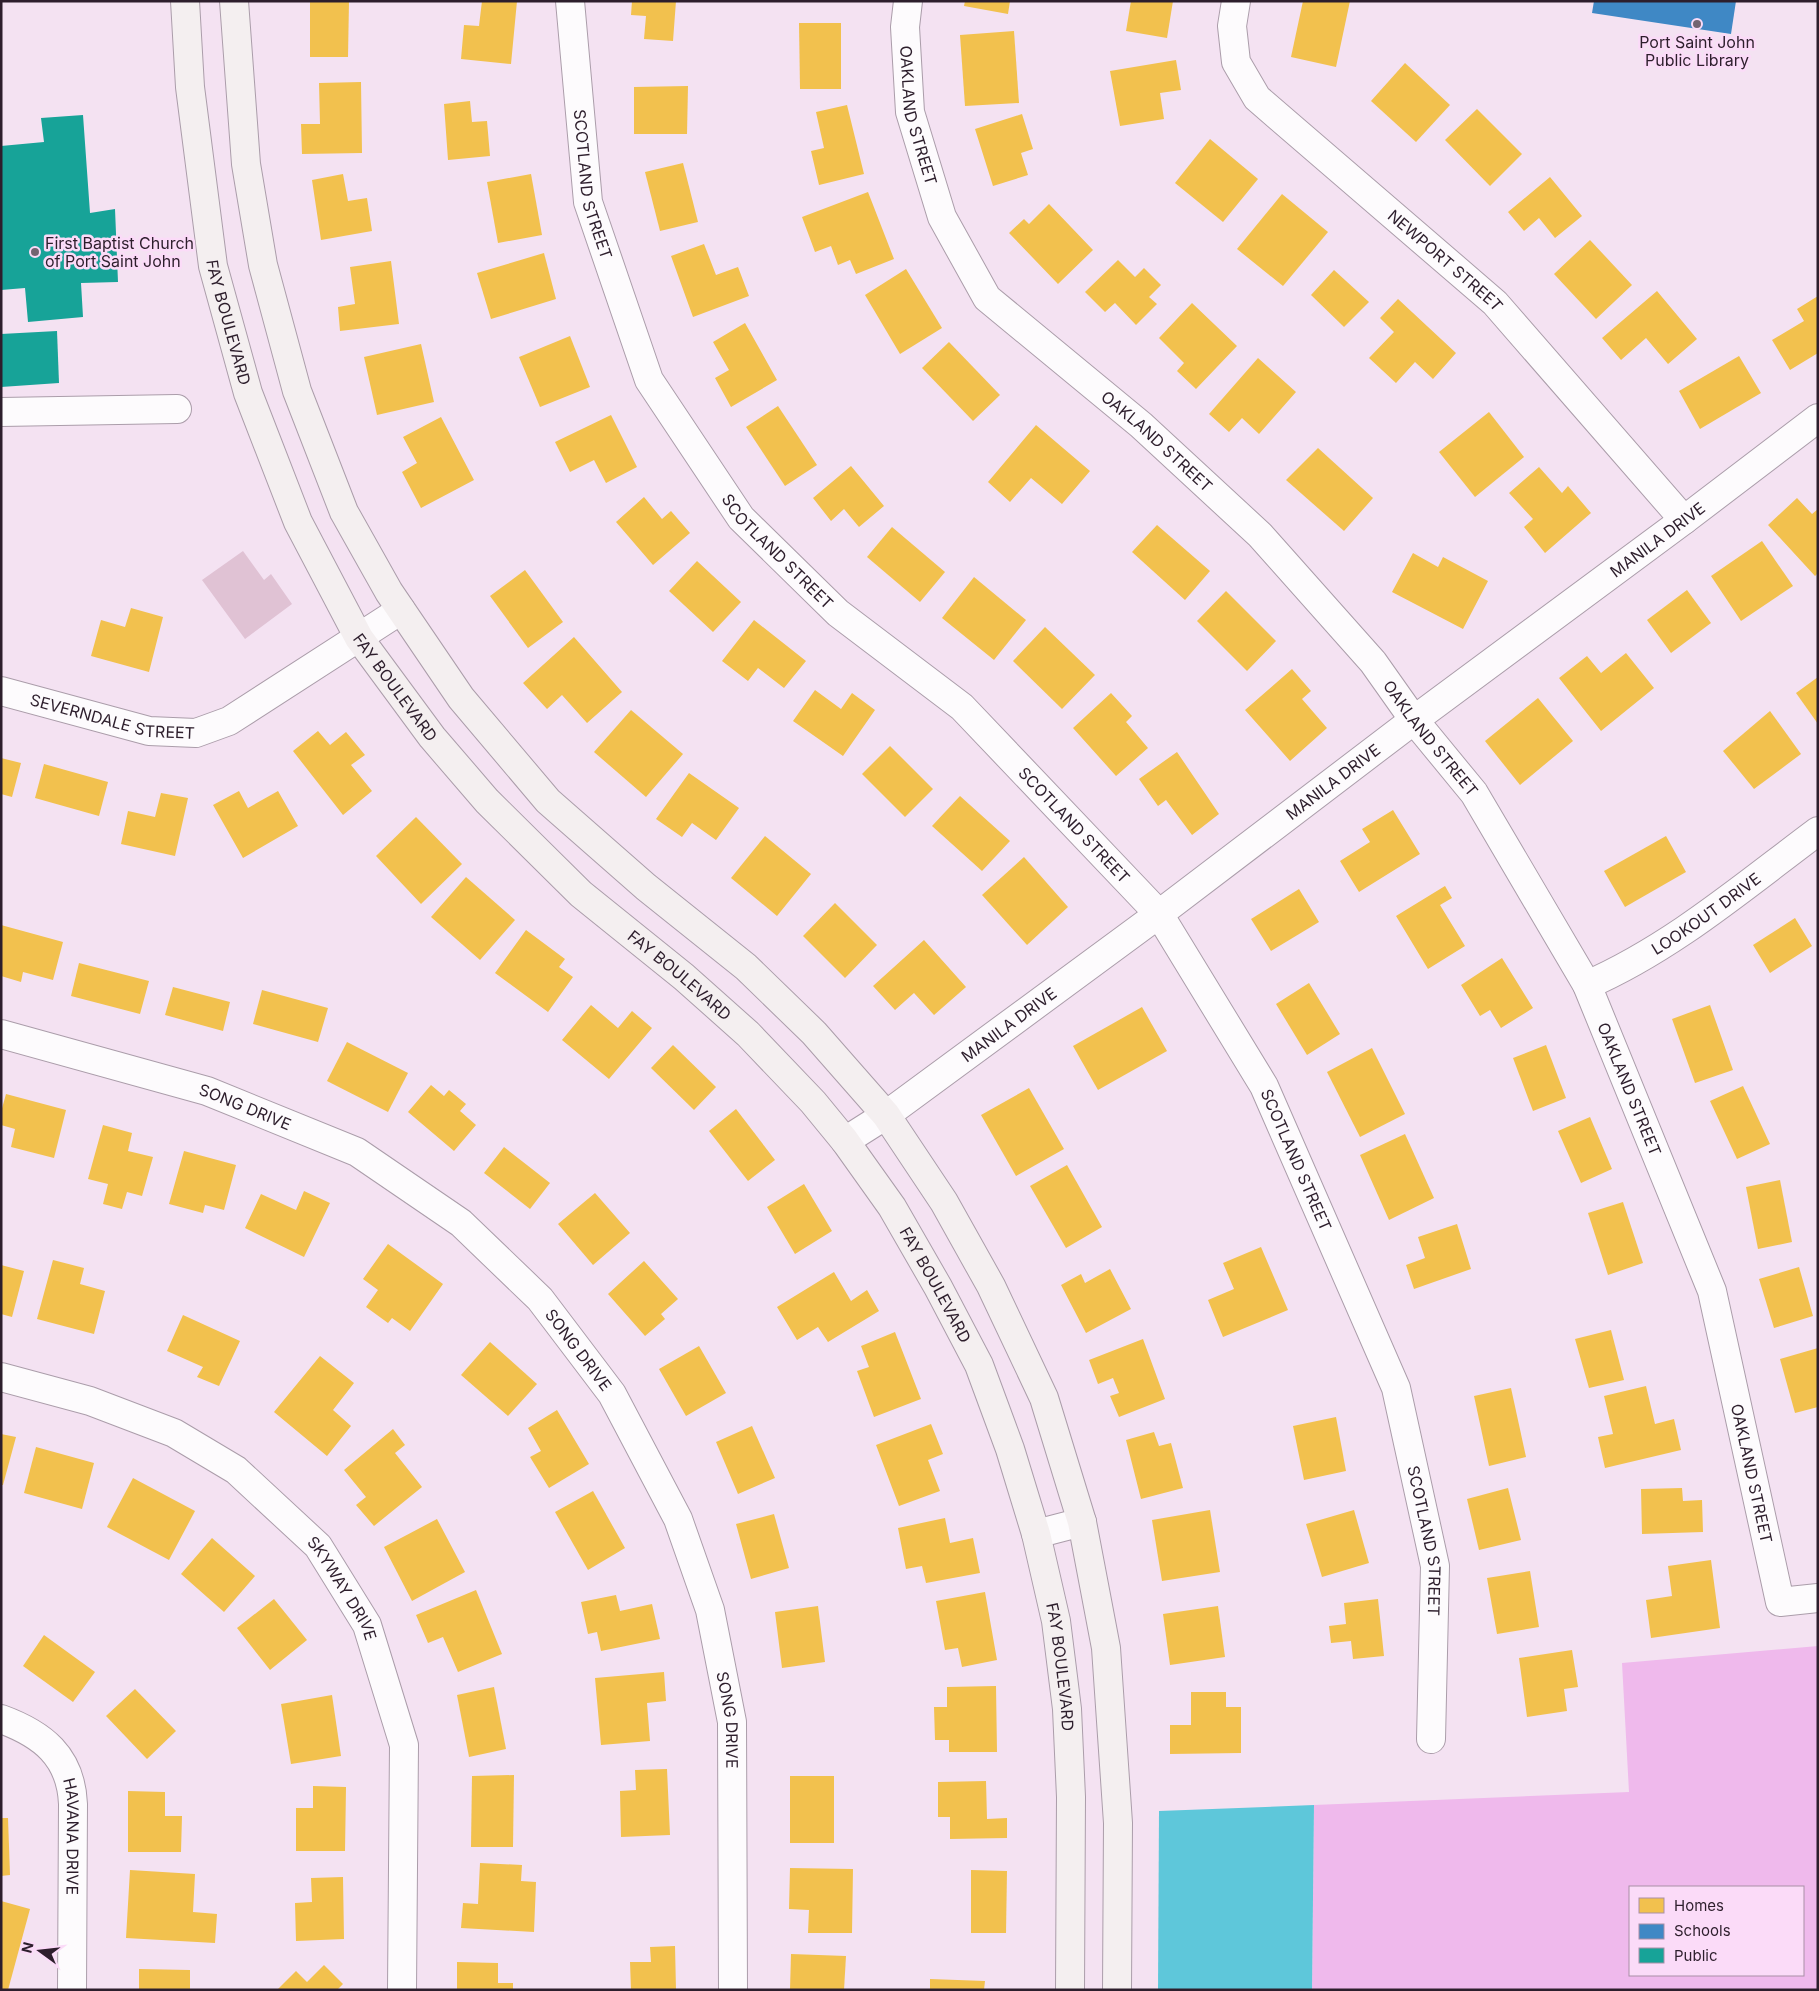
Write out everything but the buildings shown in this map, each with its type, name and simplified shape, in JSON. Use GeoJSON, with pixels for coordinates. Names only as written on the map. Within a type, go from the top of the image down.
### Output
{"type":"FeatureCollection","features":[{"type":"Feature","properties":{"kind":"main road","name":"FAY BOULEVARD"},"geometry":{"type":"LineString","coordinates":[[185,1],[190,87],[213,266],[245,384],[298,522],[359,638],[432,737],[487,801],[581,894],[684,977],[748,1034],[813,1102],[845,1141],[892,1207],[938,1287],[979,1365],[1010,1449],[1036,1534],[1056,1621],[1067,1708],[1071,1797],[1070,1990]]}},
{"type":"Feature","properties":{"kind":"main road"},"geometry":{"type":"LineString","coordinates":[[234,1],[246,164],[263,265],[297,391],[344,512],[401,610],[461,698],[548,801],[646,887],[746,967],[814,1033],[886,1115],[944,1202],[991,1286],[1044,1398],[1082,1522],[1106,1648],[1118,1823],[1117,1990]]}},
{"type":"Feature","properties":{"kind":"street","name":"SCOTLAND STREET"},"geometry":{"type":"LineString","coordinates":[[570,1],[588,202],[649,380],[741,518],[838,613],[962,706],[1158,914],[1264,1086],[1396,1388],[1435,1566],[1431,1739]]}},
{"type":"Feature","properties":{"kind":"street","name":"OAKLAND STREET"},"geometry":{"type":"LineString","coordinates":[[908,1],[905,27],[910,112],[942,217],[987,298],[1141,425],[1260,535],[1373,662],[1414,720],[1474,793],[1587,985],[1712,1291],[1780,1602],[1818,1598]]}},
{"type":"Feature","properties":{"kind":"street","name":"NEWPORT STREET"},"geometry":{"type":"LineString","coordinates":[[1236,1],[1232,26],[1236,62],[1258,98],[1495,303],[1684,520]]}},
{"type":"Feature","properties":{"kind":"street"},"geometry":{"type":"LineString","coordinates":[[1,412],[177,409]]}},
{"type":"Feature","properties":{"kind":"street","name":"MANILA DRIVE"},"geometry":{"type":"LineString","coordinates":[[845,1141],[886,1115],[1158,914],[1818,418]]}},
{"type":"Feature","properties":{"kind":"street","name":"SEVERNDALE STREET"},"geometry":{"type":"LineString","coordinates":[[1,691],[149,731],[196,733],[229,721],[401,610]]}},
{"type":"Feature","properties":{"kind":"street","name":"LOOKOUT DRIVE"},"geometry":{"type":"LineString","coordinates":[[1587,985],[1616,972],[1679,934],[1818,831]]}},
{"type":"Feature","properties":{"kind":"street","name":"SONG DRIVE"},"geometry":{"type":"LineString","coordinates":[[1,1034],[207,1091],[357,1152],[461,1223],[540,1298],[617,1402],[678,1519],[710,1610],[732,1722],[733,1990]]}},
{"type":"Feature","properties":{"kind":"street","name":"SKYWAY DRIVE"},"geometry":{"type":"LineString","coordinates":[[1,1377],[90,1401],[174,1433],[236,1470],[318,1546],[367,1625],[404,1745],[402,1990]]}},
{"type":"Feature","properties":{"kind":"street"},"geometry":{"type":"LineString","coordinates":[[1036,1534],[1082,1522]]}},
{"type":"Feature","properties":{"kind":"street","name":"HAVANA DRIVE"},"geometry":{"type":"LineString","coordinates":[[1,1719],[17,1725],[42,1739],[62,1763],[70,1782],[73,1804],[72,1990]]}},
{"type":"Feature","properties":{"kind":"shaded area"},"geometry":{"type":"Polygon","coordinates":[[[1818,1646],[1818,1990],[1312,1990],[1314,1805],[1629,1792],[1622,1663],[1818,1646]]]}},
{"type":"Feature","properties":{"kind":"water"},"geometry":{"type":"Polygon","coordinates":[[[1314,1805],[1312,1990],[1158,1990],[1159,1811],[1314,1805]]]}},
{"type":"Feature","properties":{"kind":"place","name":"Port Saint John Public Library"},"geometry":{"type":"Point","coordinates":[1697,24]}},
{"type":"Feature","properties":{"kind":"place","name":"First Baptist Church of Port Saint John"},"geometry":{"type":"Point","coordinates":[35,252]}}]}
